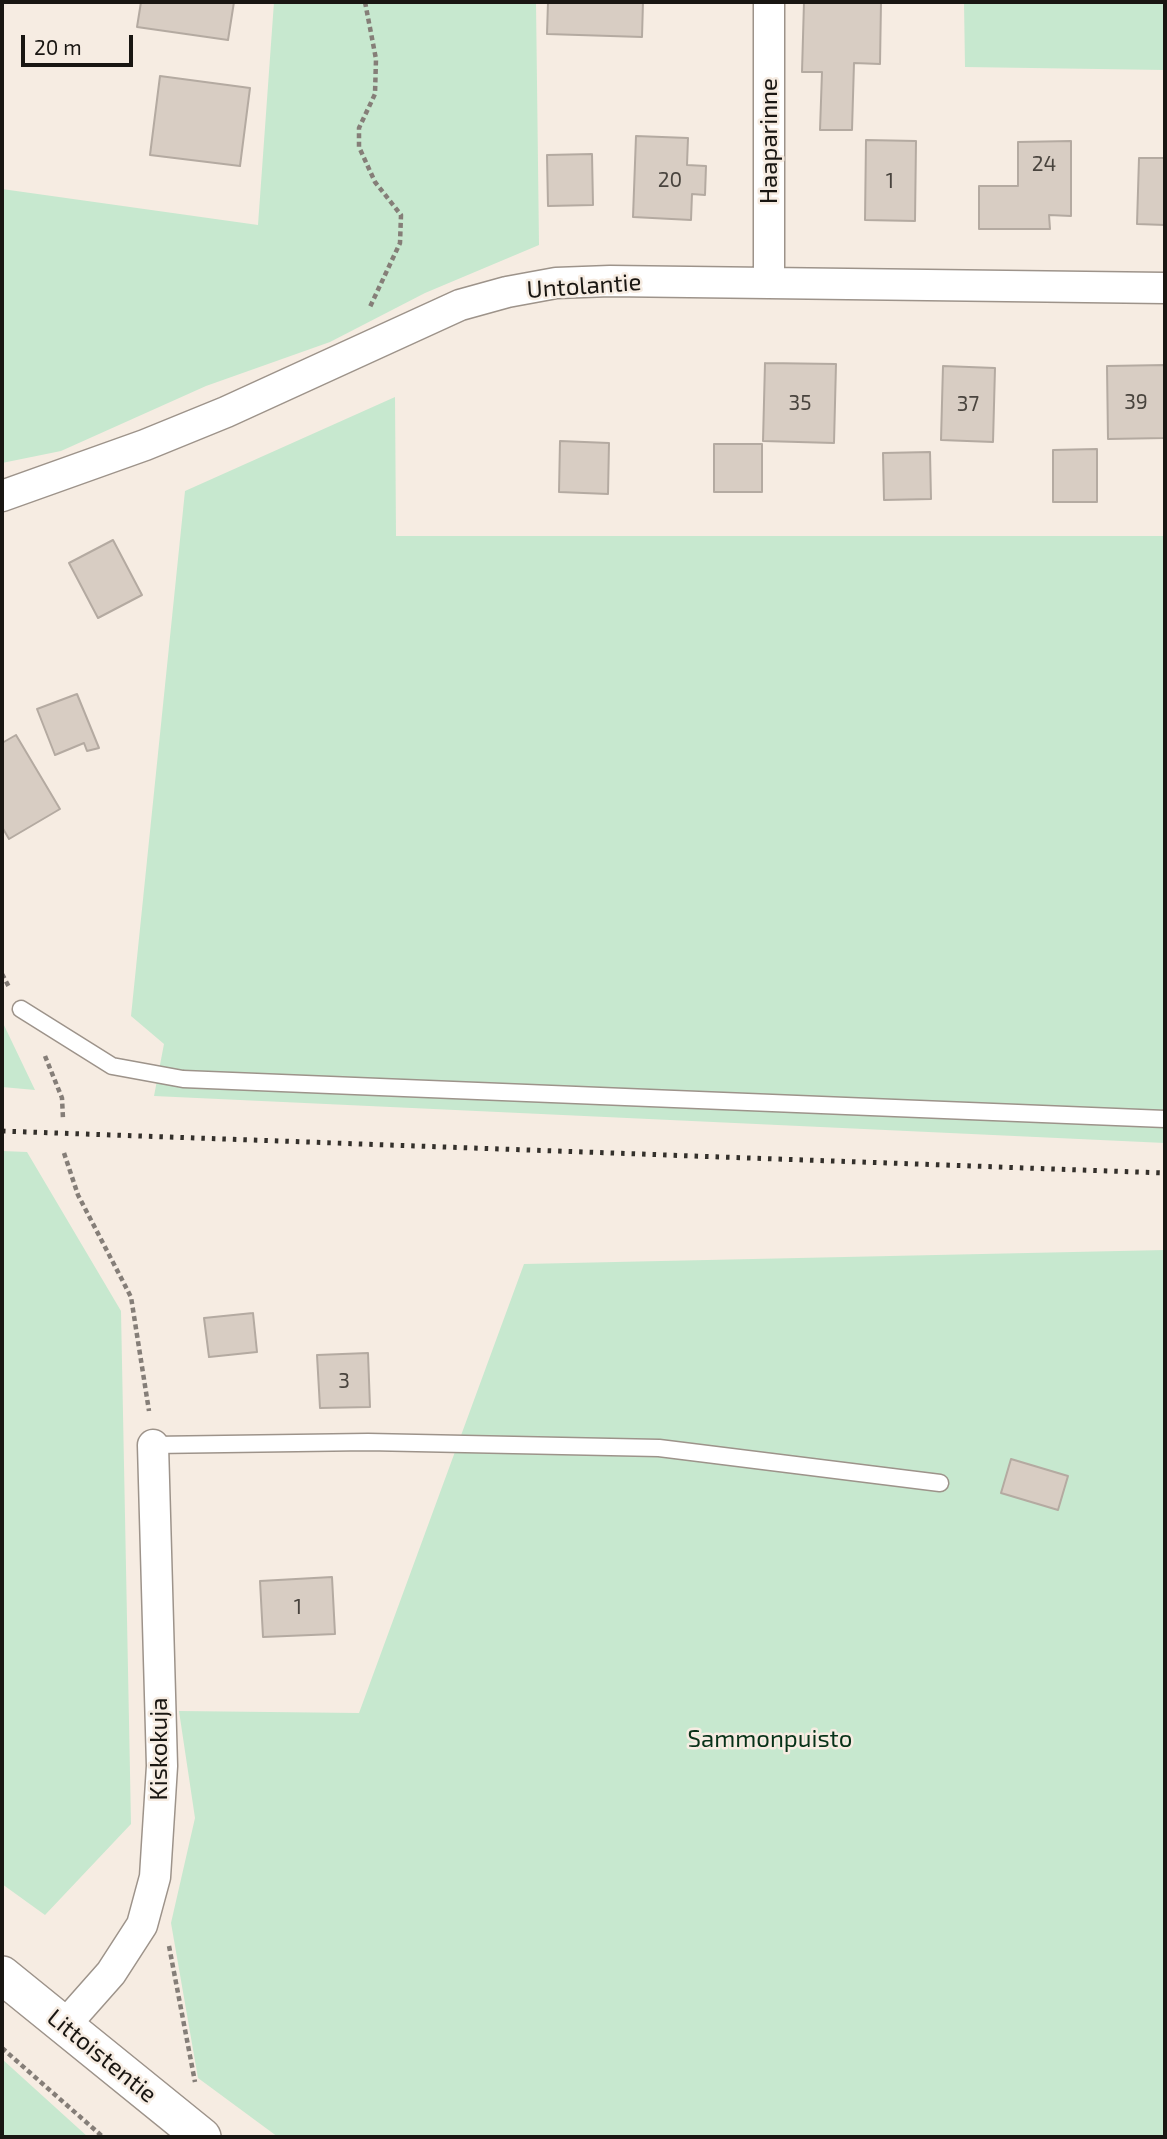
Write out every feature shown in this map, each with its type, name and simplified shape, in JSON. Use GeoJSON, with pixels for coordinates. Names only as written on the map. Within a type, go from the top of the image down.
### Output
{"type":"FeatureCollection","features":[{"type":"Feature","properties":{"kind":"street","name":"Haaparinne"},"geometry":{"type":"LineString","coordinates":[[768,2],[769,281]]}},
{"type":"Feature","properties":{"kind":"street","name":"Untolantie"},"geometry":{"type":"LineString","coordinates":[[2,496],[215,417],[460,305],[507,292],[556,284],[610,281],[1165,288]]}},
{"type":"Feature","properties":{"kind":"street","name":"Kiskokuja"},"geometry":{"type":"LineString","coordinates":[[65,2025],[111,1973],[142,1924],[155,1877],[162,1766],[153,1445]]}},
{"type":"Feature","properties":{"kind":"street","name":"Littoistentie"},"geometry":{"type":"LineString","coordinates":[[2,1975],[202,2137]]}},
{"type":"Feature","properties":{"kind":"lane"},"geometry":{"type":"LineString","coordinates":[[21,1009],[112,1066],[183,1079],[1165,1119]]}},
{"type":"Feature","properties":{"kind":"lane"},"geometry":{"type":"LineString","coordinates":[[153,1445],[368,1442],[659,1448],[940,1483]]}},
{"type":"Feature","properties":{"kind":"path"},"geometry":{"type":"LineString","coordinates":[[365,2],[376,59],[375,94],[359,128],[359,147],[375,182],[401,215],[400,243],[367,314]]}},
{"type":"Feature","properties":{"kind":"path"},"geometry":{"type":"LineString","coordinates":[[64,1153],[78,1195],[131,1297],[141,1346],[153,1445]]}},
{"type":"Feature","properties":{"kind":"path"},"geometry":{"type":"LineString","coordinates":[[166,1932],[198,2096]]}},
{"type":"Feature","properties":{"kind":"path"},"geometry":{"type":"LineString","coordinates":[[2,2048],[103,2137]]}},
{"type":"Feature","properties":{"kind":"green space"},"geometry":{"type":"Polygon","coordinates":[[[274,2],[536,2],[539,245],[425,293],[330,342],[206,386],[61,451],[2,463],[2,189],[258,225],[274,2]]]}},
{"type":"Feature","properties":{"kind":"green space"},"geometry":{"type":"Polygon","coordinates":[[[964,2],[1165,2],[1165,70],[965,67],[964,2]]]}},
{"type":"Feature","properties":{"kind":"green space"},"geometry":{"type":"Polygon","coordinates":[[[395,397],[396,536],[1165,536],[1165,1143],[154,1096],[164,1044],[131,1016],[185,491],[395,397]]]}},
{"type":"Feature","properties":{"kind":"green space"},"geometry":{"type":"Polygon","coordinates":[[[2,1021],[35,1090],[2,1087],[2,1021]]]}},
{"type":"Feature","properties":{"kind":"green space"},"geometry":{"type":"Polygon","coordinates":[[[2,1151],[27,1152],[121,1311],[131,1824],[45,1915],[2,1884],[2,1151]]]}},
{"type":"Feature","properties":{"kind":"green space","name":"Sammonpuisto"},"geometry":{"type":"Polygon","coordinates":[[[1165,1250],[1165,2137],[278,2137],[198,2078],[171,1923],[195,1818],[179,1711],[359,1713],[524,1264],[1165,1250]]]}},
{"type":"Feature","properties":{"kind":"green space"},"geometry":{"type":"Polygon","coordinates":[[[2,2059],[88,2137],[2,2137],[2,2059]]]}},
{"type":"Feature","properties":{"kind":"building"},"geometry":{"type":"Polygon","coordinates":[[[141,2],[234,2],[228,40],[137,27],[141,2]]]}},
{"type":"Feature","properties":{"kind":"building"},"geometry":{"type":"Polygon","coordinates":[[[548,2],[643,2],[642,37],[547,34],[548,2]]]}},
{"type":"Feature","properties":{"kind":"building"},"geometry":{"type":"Polygon","coordinates":[[[804,2],[881,2],[880,64],[854,63],[852,130],[820,130],[822,72],[802,72],[804,2]]]}},
{"type":"Feature","properties":{"kind":"building"},"geometry":{"type":"Polygon","coordinates":[[[160,76],[250,88],[240,166],[150,155],[160,76]]]}},
{"type":"Feature","properties":{"kind":"building"},"geometry":{"type":"Polygon","coordinates":[[[636,136],[688,138],[687,165],[706,166],[705,195],[692,194],[691,220],[633,217],[636,136]]]}},
{"type":"Feature","properties":{"kind":"building"},"geometry":{"type":"Polygon","coordinates":[[[866,140],[916,141],[915,221],[865,220],[866,140]]]}},
{"type":"Feature","properties":{"kind":"building"},"geometry":{"type":"Polygon","coordinates":[[[1071,141],[1071,216],[1049,215],[1050,229],[979,229],[979,186],[1018,186],[1018,142],[1071,141]]]}},
{"type":"Feature","properties":{"kind":"building"},"geometry":{"type":"Polygon","coordinates":[[[592,154],[593,205],[548,206],[547,155],[592,154]]]}},
{"type":"Feature","properties":{"kind":"building"},"geometry":{"type":"Polygon","coordinates":[[[1139,158],[1165,158],[1165,225],[1137,224],[1139,158]]]}},
{"type":"Feature","properties":{"kind":"building"},"geometry":{"type":"Polygon","coordinates":[[[765,363],[836,364],[834,443],[763,441],[765,363]]]}},
{"type":"Feature","properties":{"kind":"building"},"geometry":{"type":"Polygon","coordinates":[[[1165,365],[1165,438],[1108,439],[1107,366],[1165,365]]]}},
{"type":"Feature","properties":{"kind":"building"},"geometry":{"type":"Polygon","coordinates":[[[943,366],[995,368],[993,442],[941,440],[943,366]]]}},
{"type":"Feature","properties":{"kind":"building"},"geometry":{"type":"Polygon","coordinates":[[[560,441],[609,443],[608,494],[559,492],[560,441]]]}},
{"type":"Feature","properties":{"kind":"building"},"geometry":{"type":"Polygon","coordinates":[[[714,444],[762,444],[762,492],[714,492],[714,444]]]}},
{"type":"Feature","properties":{"kind":"building"},"geometry":{"type":"Polygon","coordinates":[[[1097,449],[1097,502],[1053,502],[1053,450],[1097,449]]]}},
{"type":"Feature","properties":{"kind":"building"},"geometry":{"type":"Polygon","coordinates":[[[930,452],[931,499],[884,500],[883,453],[930,452]]]}},
{"type":"Feature","properties":{"kind":"building"},"geometry":{"type":"Polygon","coordinates":[[[113,540],[142,595],[98,618],[69,563],[113,540]]]}},
{"type":"Feature","properties":{"kind":"building"},"geometry":{"type":"Polygon","coordinates":[[[77,694],[99,748],[87,751],[84,743],[55,755],[37,709],[77,694]]]}},
{"type":"Feature","properties":{"kind":"building"},"geometry":{"type":"Polygon","coordinates":[[[16,735],[60,809],[9,839],[2,827],[2,743],[16,735]]]}},
{"type":"Feature","properties":{"kind":"building"},"geometry":{"type":"Polygon","coordinates":[[[253,1313],[257,1352],[209,1357],[204,1318],[253,1313]]]}},
{"type":"Feature","properties":{"kind":"building"},"geometry":{"type":"Polygon","coordinates":[[[368,1353],[370,1407],[320,1408],[317,1355],[368,1353]]]}},
{"type":"Feature","properties":{"kind":"building"},"geometry":{"type":"Polygon","coordinates":[[[1011,1459],[1068,1476],[1058,1510],[1001,1493],[1011,1459]]]}},
{"type":"Feature","properties":{"kind":"building"},"geometry":{"type":"Polygon","coordinates":[[[332,1577],[335,1634],[263,1637],[260,1581],[332,1577]]]}},
{"type":"Feature","properties":{"kind":"railway"},"geometry":{"type":"LineString","coordinates":[[2,1131],[1165,1173]]}}]}
